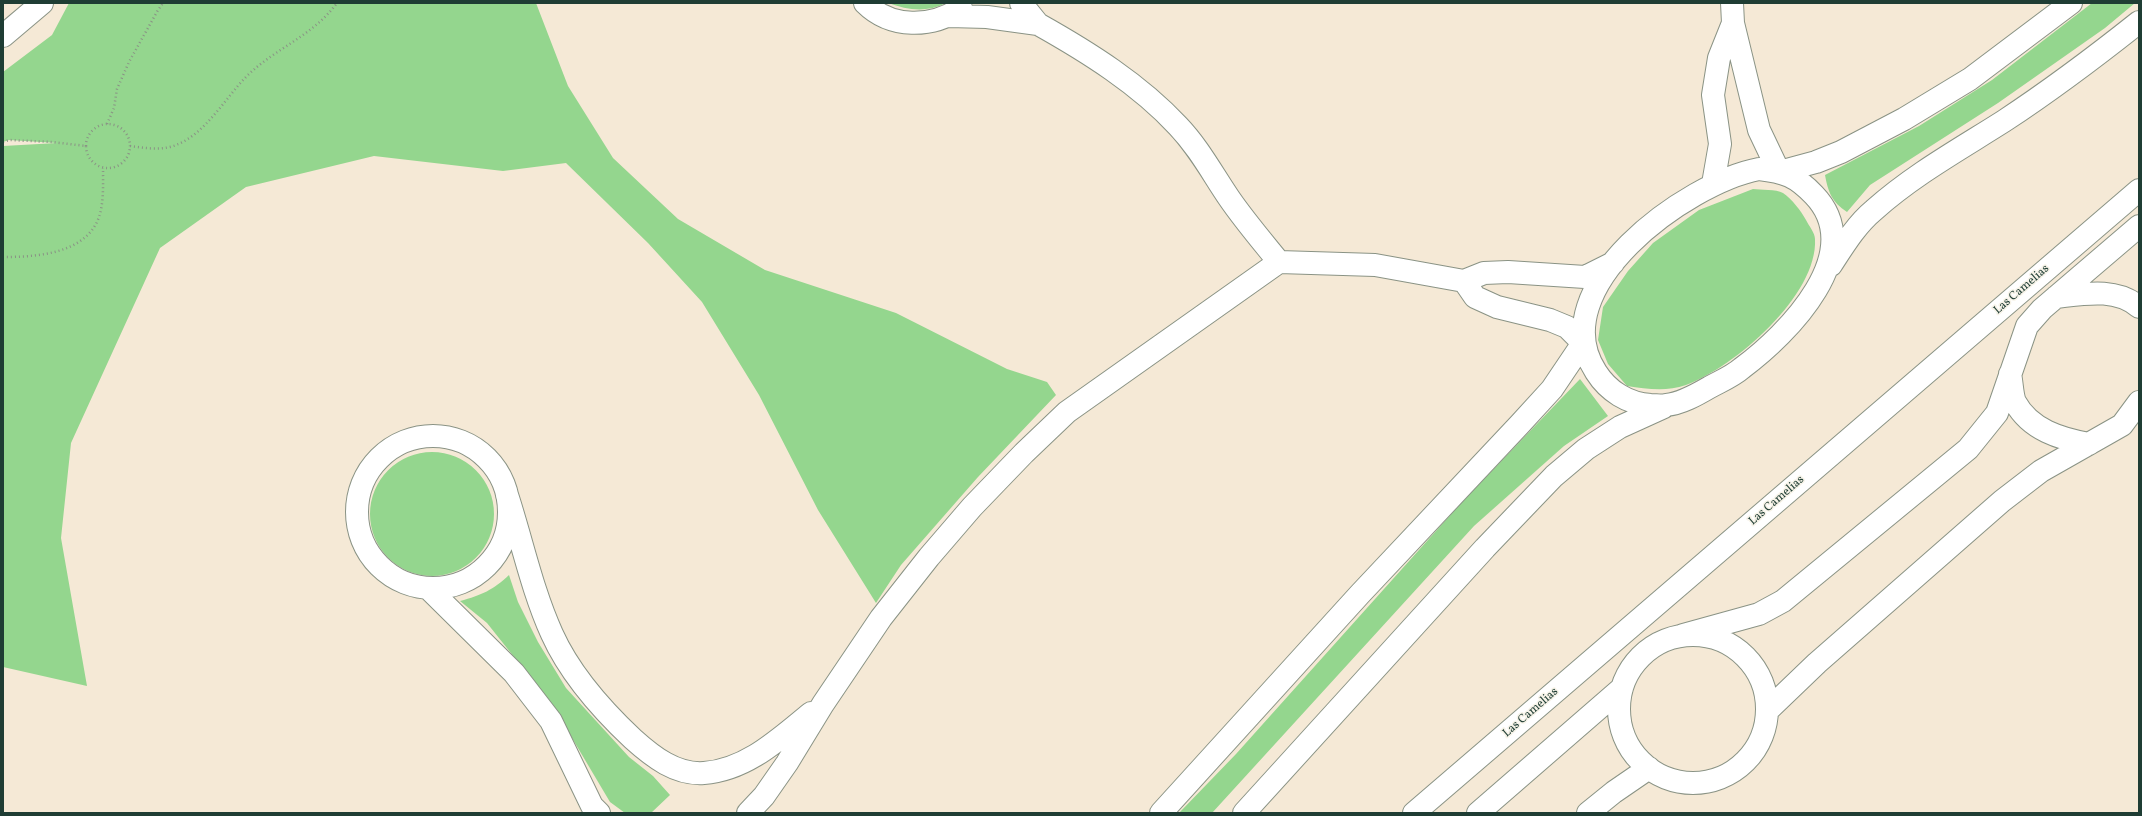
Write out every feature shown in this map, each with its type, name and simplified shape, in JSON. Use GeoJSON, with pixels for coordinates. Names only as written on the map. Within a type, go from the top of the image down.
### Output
{"type":"FeatureCollection","features":[{"type":"Feature","properties":{"kind":"street"},"geometry":{"type":"LineString","coordinates":[[3,36],[42,3]]}},
{"type":"Feature","properties":{"kind":"street"},"geometry":{"type":"LineString","coordinates":[[865,3],[873,11],[898,22],[924,24],[950,16],[969,3]]}},
{"type":"Feature","properties":{"kind":"street"},"geometry":{"type":"LineString","coordinates":[[1021,3],[1038,24]]}},
{"type":"Feature","properties":{"kind":"street"},"geometry":{"type":"LineString","coordinates":[[1779,172],[1816,162],[1841,152],[1904,119],[1970,79],[2071,3]]}},
{"type":"Feature","properties":{"kind":"street"},"geometry":{"type":"LineString","coordinates":[[1732,13],[1759,130],[1779,172]]}},
{"type":"Feature","properties":{"kind":"street"},"geometry":{"type":"LineString","coordinates":[[1713,184],[1720,144],[1713,95],[1719,58],[1732,13]]}},
{"type":"Feature","properties":{"kind":"street"},"geometry":{"type":"LineString","coordinates":[[950,16],[987,17],[1038,24],[1072,43],[1116,72],[1178,125],[1203,155],[1229,198],[1280,262]]}},
{"type":"Feature","properties":{"kind":"street"},"geometry":{"type":"LineString","coordinates":[[1244,813],[1485,548],[1554,476],[1586,449],[1620,427],[1667,405],[1696,395],[1741,370],[1777,340],[1805,308],[1850,236],[1873,210],[1905,185],[2077,71],[2139,22]]}},
{"type":"Feature","properties":{"kind":"street"},"geometry":{"type":"LineString","coordinates":[[1667,405],[1642,405],[1621,397],[1603,383],[1588,360],[1584,343],[1583,324],[1589,302],[1614,262],[1637,236],[1672,207],[1713,184],[1759,169],[1779,172],[1801,182],[1822,204],[1832,228],[1832,250],[1822,279]]}},
{"type":"Feature","properties":{"kind":"street","name":"Las Camelias"},"geometry":{"type":"LineString","coordinates":[[1414,813],[2139,190]]}},
{"type":"Feature","properties":{"kind":"street"},"geometry":{"type":"LineString","coordinates":[[1683,635],[1699,634],[1720,639],[1740,650],[1753,665],[1766,692],[1768,710],[1765,728],[1755,751],[1737,769],[1714,781],[1689,784],[1666,779],[1649,768],[1630,749],[1621,728],[1619,704],[1624,681],[1635,661],[1656,643],[1683,635],[1759,614],[1783,601],[1968,449],[1997,413],[2027,326],[2056,297],[2139,226]]}},
{"type":"Feature","properties":{"kind":"street"},"geometry":{"type":"LineString","coordinates":[[748,813],[764,796],[783,769],[823,704],[881,618],[929,557],[972,507],[1024,453],[1078,404],[1280,262],[1375,265],[1464,281],[1484,273],[1508,272],[1585,277],[1614,262]]}},
{"type":"Feature","properties":{"kind":"street"},"geometry":{"type":"LineString","coordinates":[[1464,281],[1475,297],[1497,307],[1550,320],[1567,327],[1584,343]]}},
{"type":"Feature","properties":{"kind":"street"},"geometry":{"type":"LineString","coordinates":[[2056,297],[2108,294],[2125,298],[2139,306]]}},
{"type":"Feature","properties":{"kind":"street"},"geometry":{"type":"LineString","coordinates":[[1161,813],[1360,594],[1520,424],[1552,388],[1584,343]]}},
{"type":"Feature","properties":{"kind":"street"},"geometry":{"type":"LineString","coordinates":[[2010,374],[2015,402],[2028,419],[2042,430],[2060,437],[2089,444]]}},
{"type":"Feature","properties":{"kind":"street"},"geometry":{"type":"LineString","coordinates":[[1768,710],[1817,663],[2002,501],[2041,471],[2122,425],[2139,402]]}},
{"type":"Feature","properties":{"kind":"street"},"geometry":{"type":"LineString","coordinates":[[507,495],[510,518],[504,542],[491,562],[474,577],[452,587],[429,589],[404,583],[381,569],[365,549],[357,523],[357,498],[367,473],[384,453],[406,440],[431,435],[457,439],[480,452],[498,471],[507,495],[537,595],[552,634],[575,673],[600,706],[616,722],[642,746],[669,767],[691,773],[705,773],[730,767],[760,753],[823,704]]}},
{"type":"Feature","properties":{"kind":"street"},"geometry":{"type":"LineString","coordinates":[[429,589],[514,673],[538,703],[551,721],[592,806],[599,813]]}},
{"type":"Feature","properties":{"kind":"street"},"geometry":{"type":"LineString","coordinates":[[1478,813],[1622,688]]}},
{"type":"Feature","properties":{"kind":"street"},"geometry":{"type":"LineString","coordinates":[[1588,813],[1614,792],[1649,768]]}},
{"type":"Feature","properties":{"kind":"path"},"geometry":{"type":"LineString","coordinates":[[107,124],[114,108],[117,90],[129,62],[163,3]]}},
{"type":"Feature","properties":{"kind":"path"},"geometry":{"type":"LineString","coordinates":[[130,146],[151,149],[176,146],[199,131],[246,77],[265,61],[304,36],[327,16],[337,3]]}},
{"type":"Feature","properties":{"kind":"path"},"geometry":{"type":"LineString","coordinates":[[107,124],[121,126],[127,133],[130,146],[127,159],[120,165],[112,168],[103,168],[94,163],[88,155],[86,146],[88,136],[94,129],[107,124]]}},
{"type":"Feature","properties":{"kind":"path"},"geometry":{"type":"LineString","coordinates":[[3,142],[9,140],[52,142],[86,146]]}},
{"type":"Feature","properties":{"kind":"path"},"geometry":{"type":"LineString","coordinates":[[3,257],[25,257],[52,252],[68,247],[87,236],[99,217],[102,198],[103,168]]}},
{"type":"Feature","properties":{"kind":"green space"},"geometry":{"type":"Polygon","coordinates":[[[69,3],[536,3],[568,86],[613,158],[678,219],[765,270],[896,313],[1007,369],[1047,382],[1056,395],[978,477],[901,565],[876,603],[818,510],[759,395],[702,302],[648,243],[566,163],[503,171],[374,156],[246,187],[160,248],[71,443],[61,538],[87,686],[3,667],[3,146],[57,143],[9,140],[3,142],[3,72],[52,35],[69,3]]]}},
{"type":"Feature","properties":{"kind":"green space"},"geometry":{"type":"Polygon","coordinates":[[[888,3],[946,3],[931,8],[910,9],[888,3]]]}},
{"type":"Feature","properties":{"kind":"green space"},"geometry":{"type":"Polygon","coordinates":[[[2092,3],[2135,3],[2105,28],[1998,103],[1870,185],[1847,212],[1834,200],[1829,192],[1825,175],[1919,126],[1992,80],[2092,3]]]}},
{"type":"Feature","properties":{"kind":"green space"},"geometry":{"type":"Polygon","coordinates":[[[1753,189],[1773,190],[1783,193],[1790,198],[1799,209],[1813,232],[1815,239],[1812,261],[1803,283],[1788,305],[1770,326],[1749,346],[1706,376],[1686,385],[1671,389],[1649,389],[1627,386],[1608,364],[1598,340],[1603,307],[1628,271],[1653,243],[1699,210],[1753,189]]]}},
{"type":"Feature","properties":{"kind":"green space"},"geometry":{"type":"Polygon","coordinates":[[[1580,379],[1608,416],[1564,446],[1474,526],[1212,813],[1179,813],[1236,754],[1462,502],[1580,379]]]}},
{"type":"Feature","properties":{"kind":"green space"},"geometry":{"type":"Polygon","coordinates":[[[438,452],[456,456],[467,462],[480,474],[490,490],[494,514],[490,538],[484,549],[472,562],[450,574],[426,576],[408,572],[397,566],[384,554],[372,532],[370,508],[374,490],[380,479],[392,466],[414,454],[438,452]]]}},
{"type":"Feature","properties":{"kind":"green space"},"geometry":{"type":"Polygon","coordinates":[[[509,575],[518,602],[538,642],[566,688],[629,757],[653,776],[670,795],[651,813],[625,813],[610,802],[553,706],[487,623],[460,601],[475,597],[487,591],[498,585],[509,575]]]}}]}
